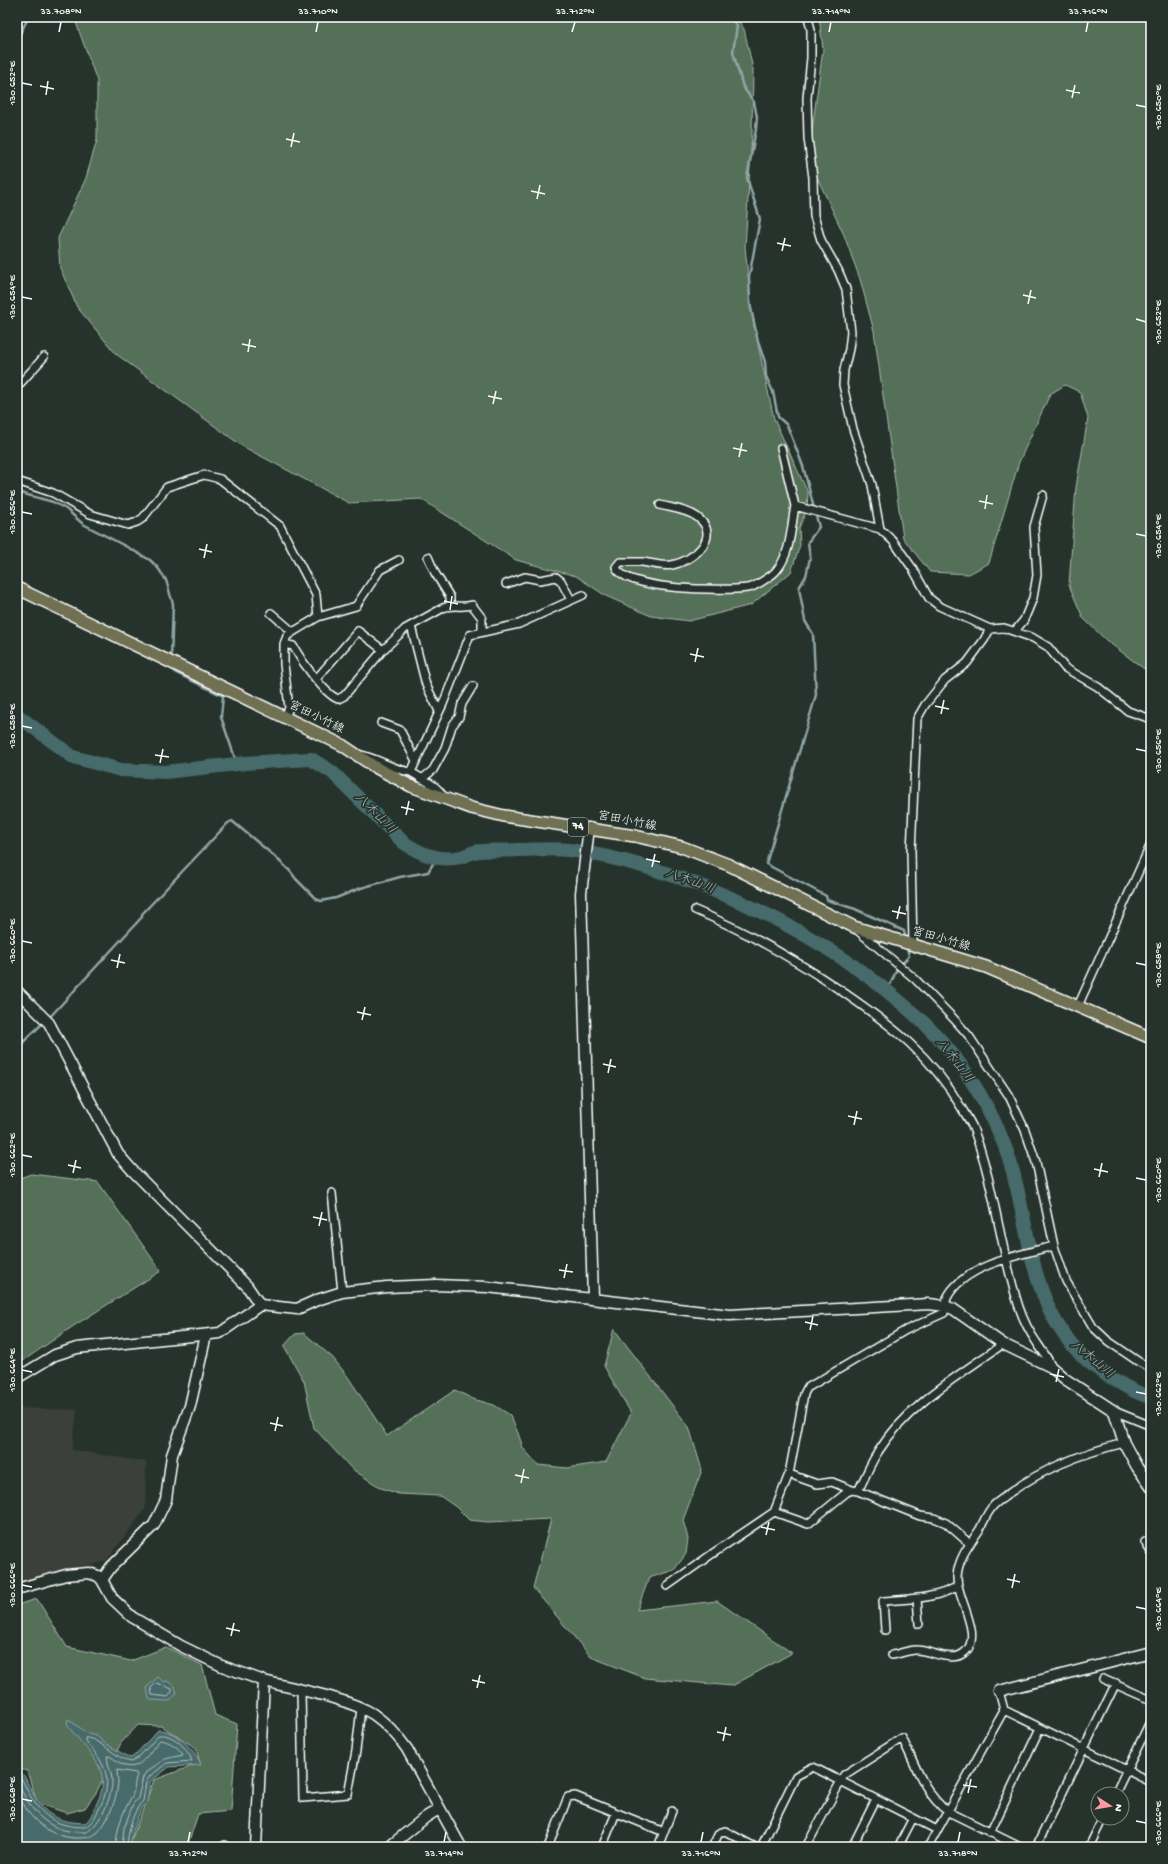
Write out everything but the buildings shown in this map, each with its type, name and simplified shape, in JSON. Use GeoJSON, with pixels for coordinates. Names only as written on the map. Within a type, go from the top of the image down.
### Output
{"type":"FeatureCollection","features":[{"type":"Feature","properties":{"kind":"main road","name":"宮田小竹線"},"geometry":{"type":"LineString","coordinates":[[17,588],[342,745],[376,767],[411,786],[444,799],[504,816],[635,836],[682,847],[729,865],[854,927],[986,967],[1151,1038]]}},
{"type":"Feature","properties":{"kind":"street"},"geometry":{"type":"LineString","coordinates":[[808,17],[812,30],[808,98],[808,138],[813,178],[814,216],[821,240],[838,270],[846,289],[851,332],[844,370],[843,385],[853,429],[872,485],[880,529]]}},
{"type":"Feature","properties":{"kind":"street"},"geometry":{"type":"LineString","coordinates":[[17,387],[44,356]]}},
{"type":"Feature","properties":{"kind":"street"},"geometry":{"type":"LineString","coordinates":[[660,505],[696,516],[702,521],[708,531],[706,541],[701,549],[685,561],[670,565],[620,562],[616,567],[618,572],[623,576],[638,582],[669,587],[701,590],[750,588],[776,571],[786,555],[794,506],[781,448]]}},
{"type":"Feature","properties":{"kind":"street"},"geometry":{"type":"LineString","coordinates":[[17,482],[53,493],[90,514],[128,525],[143,518],[167,487],[204,475],[220,479],[280,526],[316,595],[318,617]]}},
{"type":"Feature","properties":{"kind":"street"},"geometry":{"type":"LineString","coordinates":[[1015,631],[1024,620],[1033,598],[1037,575],[1034,527],[1043,495]]}},
{"type":"Feature","properties":{"kind":"street"},"geometry":{"type":"LineString","coordinates":[[794,506],[880,529],[893,541],[913,569],[929,598],[939,606],[990,629],[1004,628],[1015,631],[1048,647],[1065,668],[1098,687],[1128,711],[1151,719]]}},
{"type":"Feature","properties":{"kind":"street"},"geometry":{"type":"LineString","coordinates":[[428,557],[435,573],[450,597],[450,606]]}},
{"type":"Feature","properties":{"kind":"street"},"geometry":{"type":"LineString","coordinates":[[285,717],[289,708],[284,664],[284,644],[287,636],[318,617],[356,606],[377,574],[399,560]]}},
{"type":"Feature","properties":{"kind":"street"},"geometry":{"type":"LineString","coordinates":[[506,584],[525,577],[540,580],[556,577],[561,581],[571,600]]}},
{"type":"Feature","properties":{"kind":"street"},"geometry":{"type":"LineString","coordinates":[[411,772],[439,711],[470,635],[519,624],[583,595]]}},
{"type":"Feature","properties":{"kind":"street"},"geometry":{"type":"LineString","coordinates":[[284,644],[293,646],[304,663],[330,694],[338,700],[344,696],[383,650],[405,629],[450,606],[465,607],[472,605],[482,618],[482,632]]}},
{"type":"Feature","properties":{"kind":"street"},"geometry":{"type":"LineString","coordinates":[[271,613],[293,632]]}},
{"type":"Feature","properties":{"kind":"street"},"geometry":{"type":"LineString","coordinates":[[411,626],[426,685],[439,711]]}},
{"type":"Feature","properties":{"kind":"street"},"geometry":{"type":"LineString","coordinates":[[913,946],[911,852],[916,719],[945,680],[967,663],[990,629]]}},
{"type":"Feature","properties":{"kind":"street"},"geometry":{"type":"LineString","coordinates":[[317,678],[358,631],[383,650]]}},
{"type":"Feature","properties":{"kind":"street"},"geometry":{"type":"LineString","coordinates":[[422,779],[433,770],[442,754],[452,726],[459,716],[462,704],[473,686]]}},
{"type":"Feature","properties":{"kind":"street"},"geometry":{"type":"LineString","coordinates":[[381,723],[400,730],[416,761]]}},
{"type":"Feature","properties":{"kind":"street"},"geometry":{"type":"LineString","coordinates":[[356,754],[370,756],[401,771],[411,772],[435,786],[441,792],[444,799]]}},
{"type":"Feature","properties":{"kind":"street"},"geometry":{"type":"LineString","coordinates":[[588,828],[581,893],[593,1299]]}},
{"type":"Feature","properties":{"kind":"street"},"geometry":{"type":"LineString","coordinates":[[1078,1006],[1151,844]]}},
{"type":"Feature","properties":{"kind":"street"},"geometry":{"type":"LineString","coordinates":[[695,910],[729,925],[780,952],[826,981],[906,1038],[934,1067],[951,1090],[972,1127],[988,1175],[1005,1259],[1020,1310],[1036,1342],[1050,1361],[1052,1367]]}},
{"type":"Feature","properties":{"kind":"street"},"geometry":{"type":"LineString","coordinates":[[854,927],[915,979],[969,1036],[1009,1096],[1025,1130],[1036,1162],[1054,1246],[1066,1281],[1093,1327],[1108,1342],[1151,1368]]}},
{"type":"Feature","properties":{"kind":"street"},"geometry":{"type":"LineString","coordinates":[[17,991],[49,1023],[118,1154],[247,1286],[260,1305]]}},
{"type":"Feature","properties":{"kind":"street"},"geometry":{"type":"LineString","coordinates":[[332,1193],[342,1292]]}},
{"type":"Feature","properties":{"kind":"street"},"geometry":{"type":"LineString","coordinates":[[667,1586],[774,1512],[789,1474],[804,1394],[807,1388],[906,1330],[944,1313],[946,1300],[951,1291],[973,1273],[1005,1259],[1054,1246]]}},
{"type":"Feature","properties":{"kind":"street"},"geometry":{"type":"LineString","coordinates":[[17,1378],[55,1355],[77,1348],[220,1333],[260,1305],[297,1309],[317,1300],[342,1292],[387,1287],[436,1285],[487,1287],[730,1315],[929,1304],[945,1306],[953,1309],[1004,1344],[1052,1367],[1065,1378],[1114,1411],[1151,1426]]}},
{"type":"Feature","properties":{"kind":"street"},"geometry":{"type":"LineString","coordinates":[[102,1580],[111,1567],[154,1525],[166,1500],[172,1455],[190,1406],[206,1335]]}},
{"type":"Feature","properties":{"kind":"street"},"geometry":{"type":"LineString","coordinates":[[774,1512],[808,1524],[847,1492],[855,1490],[878,1452],[900,1423],[929,1397],[1004,1344]]}},
{"type":"Feature","properties":{"kind":"street"},"geometry":{"type":"LineString","coordinates":[[1114,1411],[1124,1443],[1136,1467],[1151,1487]]}},
{"type":"Feature","properties":{"kind":"street"},"geometry":{"type":"LineString","coordinates":[[892,1655],[915,1650],[949,1657],[957,1657],[966,1652],[971,1644],[972,1632],[958,1586],[958,1564],[969,1543],[994,1505],[1022,1484],[1093,1451],[1124,1443]]}},
{"type":"Feature","properties":{"kind":"street"},"geometry":{"type":"LineString","coordinates":[[789,1474],[817,1484],[832,1482],[920,1516],[934,1518],[946,1523],[969,1543]]}},
{"type":"Feature","properties":{"kind":"street"},"geometry":{"type":"LineString","coordinates":[[1144,1542],[1151,1551]]}},
{"type":"Feature","properties":{"kind":"street"},"geometry":{"type":"LineString","coordinates":[[17,1589],[66,1575],[89,1573],[98,1576],[102,1580],[112,1598],[132,1617],[181,1646],[222,1666],[264,1680],[361,1708],[373,1714],[400,1739],[407,1749],[461,1847]]}},
{"type":"Feature","properties":{"kind":"street"},"geometry":{"type":"LineString","coordinates":[[885,1630],[883,1601],[917,1599],[950,1591],[958,1586]]}},
{"type":"Feature","properties":{"kind":"street"},"geometry":{"type":"LineString","coordinates":[[917,1599],[919,1624]]}},
{"type":"Feature","properties":{"kind":"street"},"geometry":{"type":"LineString","coordinates":[[928,1847],[1004,1710],[999,1691],[1151,1652]]}},
{"type":"Feature","properties":{"kind":"street"},"geometry":{"type":"LineString","coordinates":[[1104,1679],[1116,1683],[1151,1700]]}},
{"type":"Feature","properties":{"kind":"street"},"geometry":{"type":"LineString","coordinates":[[256,1847],[264,1680]]}},
{"type":"Feature","properties":{"kind":"street"},"geometry":{"type":"LineString","coordinates":[[1036,1847],[1116,1683]]}},
{"type":"Feature","properties":{"kind":"street"},"geometry":{"type":"LineString","coordinates":[[301,1690],[303,1798],[348,1794],[356,1751],[361,1708]]}},
{"type":"Feature","properties":{"kind":"street"},"geometry":{"type":"LineString","coordinates":[[1004,1710],[1151,1782]]}},
{"type":"Feature","properties":{"kind":"street"},"geometry":{"type":"LineString","coordinates":[[1119,1786],[1151,1720]]}},
{"type":"Feature","properties":{"kind":"street"},"geometry":{"type":"LineString","coordinates":[[990,1833],[1040,1728]]}},
{"type":"Feature","properties":{"kind":"street"},"geometry":{"type":"LineString","coordinates":[[806,1847],[840,1780],[844,1775],[902,1738],[930,1792],[940,1806],[947,1811],[1020,1847]]}},
{"type":"Feature","properties":{"kind":"street"},"geometry":{"type":"LineString","coordinates":[[761,1847],[796,1776],[813,1767],[937,1830]]}},
{"type":"Feature","properties":{"kind":"street"},"geometry":{"type":"LineString","coordinates":[[548,1847],[568,1797],[575,1796],[664,1832]]}},
{"type":"Feature","properties":{"kind":"street"},"geometry":{"type":"LineString","coordinates":[[852,1847],[876,1799]]}},
{"type":"Feature","properties":{"kind":"street"},"geometry":{"type":"LineString","coordinates":[[389,1847],[426,1817],[439,1809]]}},
{"type":"Feature","properties":{"kind":"street"},"geometry":{"type":"LineString","coordinates":[[658,1847],[672,1812]]}},
{"type":"Feature","properties":{"kind":"street"},"geometry":{"type":"LineString","coordinates":[[602,1847],[616,1813]]}},
{"type":"Feature","properties":{"kind":"street"},"geometry":{"type":"LineString","coordinates":[[898,1847],[913,1818]]}},
{"type":"Feature","properties":{"kind":"street"},"geometry":{"type":"LineString","coordinates":[[1089,1847],[1099,1826]]}},
{"type":"Feature","properties":{"kind":"street"},"geometry":{"type":"LineString","coordinates":[[712,1847],[719,1833],[725,1831],[755,1847]]}},
{"type":"Feature","properties":{"kind":"shaded area"},"geometry":{"type":"Polygon","coordinates":[[[17,1408],[77,1410],[72,1450],[146,1462],[145,1509],[106,1561],[17,1586],[17,1408]]]}},
{"type":"Feature","properties":{"kind":"green space"},"geometry":{"type":"Polygon","coordinates":[[[74,17],[736,17],[744,29],[753,69],[752,134],[745,247],[753,321],[774,419],[808,493],[807,509],[799,528],[800,545],[791,572],[751,605],[689,621],[651,616],[606,596],[576,576],[516,560],[421,499],[349,503],[242,446],[116,354],[77,307],[60,268],[58,238],[86,178],[97,140],[97,81],[74,17]]]}},
{"type":"Feature","properties":{"kind":"green space"},"geometry":{"type":"Polygon","coordinates":[[[819,17],[1151,17],[1151,674],[1107,641],[1083,618],[1069,585],[1076,487],[1088,418],[1080,392],[1065,385],[1050,394],[1019,462],[989,563],[969,574],[930,572],[903,538],[874,331],[860,279],[844,235],[815,173],[811,138],[823,49],[819,17]]]}},
{"type":"Feature","properties":{"kind":"green space"},"geometry":{"type":"Polygon","coordinates":[[[31,1174],[98,1182],[161,1271],[75,1325],[17,1365],[17,1179],[31,1174]]]}},
{"type":"Feature","properties":{"kind":"green space"},"geometry":{"type":"Polygon","coordinates":[[[614,1329],[689,1427],[702,1470],[683,1520],[688,1539],[686,1554],[674,1570],[649,1578],[637,1610],[717,1601],[792,1653],[732,1686],[645,1678],[591,1657],[533,1588],[551,1519],[488,1522],[469,1520],[456,1507],[440,1496],[399,1494],[381,1488],[352,1469],[314,1428],[304,1381],[284,1346],[295,1334],[304,1333],[333,1358],[348,1377],[387,1436],[455,1390],[473,1399],[494,1405],[510,1415],[523,1448],[538,1465],[567,1468],[606,1462],[631,1413],[604,1366],[614,1329]]]}},
{"type":"Feature","properties":{"kind":"green space"},"geometry":{"type":"Polygon","coordinates":[[[37,1599],[67,1647],[131,1661],[166,1647],[202,1665],[215,1715],[237,1724],[231,1811],[198,1814],[187,1847],[133,1847],[131,1841],[154,1780],[200,1763],[196,1748],[161,1726],[138,1725],[121,1743],[96,1793],[85,1808],[67,1813],[37,1803],[27,1771],[17,1768],[17,1605],[37,1599]]]}},
{"type":"Feature","properties":{"kind":"water"},"geometry":{"type":"Polygon","coordinates":[[[158,1677],[163,1682],[167,1681],[174,1685],[177,1693],[170,1701],[149,1699],[147,1687],[158,1677]]]}},
{"type":"Feature","properties":{"kind":"water"},"geometry":{"type":"Polygon","coordinates":[[[68,1719],[88,1734],[97,1736],[103,1742],[131,1758],[158,1730],[171,1733],[190,1747],[201,1765],[169,1767],[150,1782],[147,1803],[141,1808],[133,1831],[130,1847],[17,1847],[17,1771],[24,1775],[35,1797],[51,1815],[66,1821],[85,1823],[96,1805],[101,1792],[101,1771],[97,1762],[69,1727],[67,1723],[68,1719]]]}},
{"type":"Feature","properties":{"kind":"waterway"},"geometry":{"type":"LineString","coordinates":[[17,40],[27,17]]}},
{"type":"Feature","properties":{"kind":"waterway"},"geometry":{"type":"LineString","coordinates":[[731,17],[737,26],[733,52],[743,87],[754,102],[757,117],[747,178],[760,219],[749,277],[750,304],[758,341],[765,362],[766,376],[773,392],[778,417],[787,425],[803,466],[819,527],[808,542],[810,558],[806,576],[799,588],[805,621],[813,634],[816,695],[766,864],[826,896],[827,900],[855,909],[904,931],[906,940]]}},
{"type":"Feature","properties":{"kind":"waterway"},"geometry":{"type":"LineString","coordinates":[[17,492],[53,502],[66,509],[83,524],[150,560],[158,568],[166,580],[173,604],[171,659]]}},
{"type":"Feature","properties":{"kind":"waterway"},"geometry":{"type":"LineString","coordinates":[[171,666],[176,673],[223,696],[221,717],[237,764]]}},
{"type":"Feature","properties":{"kind":"waterway","name":"八木山川"},"geometry":{"type":"LineString","coordinates":[[17,715],[73,757],[121,770],[165,772],[246,763],[311,759],[332,772],[403,842],[430,856],[438,858],[453,858],[478,851],[556,849],[583,852],[612,858],[669,874],[716,892],[749,906],[812,939],[871,978],[925,1024],[949,1050],[971,1080],[989,1112],[1004,1144],[1014,1175],[1035,1269],[1045,1299],[1059,1326],[1078,1352],[1105,1374],[1133,1390],[1151,1397]]}},
{"type":"Feature","properties":{"kind":"waterway"},"geometry":{"type":"LineString","coordinates":[[48,1019],[142,917],[142,914],[228,823],[232,821],[273,855],[316,899],[321,901],[336,898],[361,888],[400,877],[428,872],[437,857]]}},
{"type":"Feature","properties":{"kind":"waterway"},"geometry":{"type":"LineString","coordinates":[[887,992],[897,969],[909,956],[907,947]]}},
{"type":"Feature","properties":{"kind":"waterway"},"geometry":{"type":"LineString","coordinates":[[17,1048],[44,1022]]}}]}
